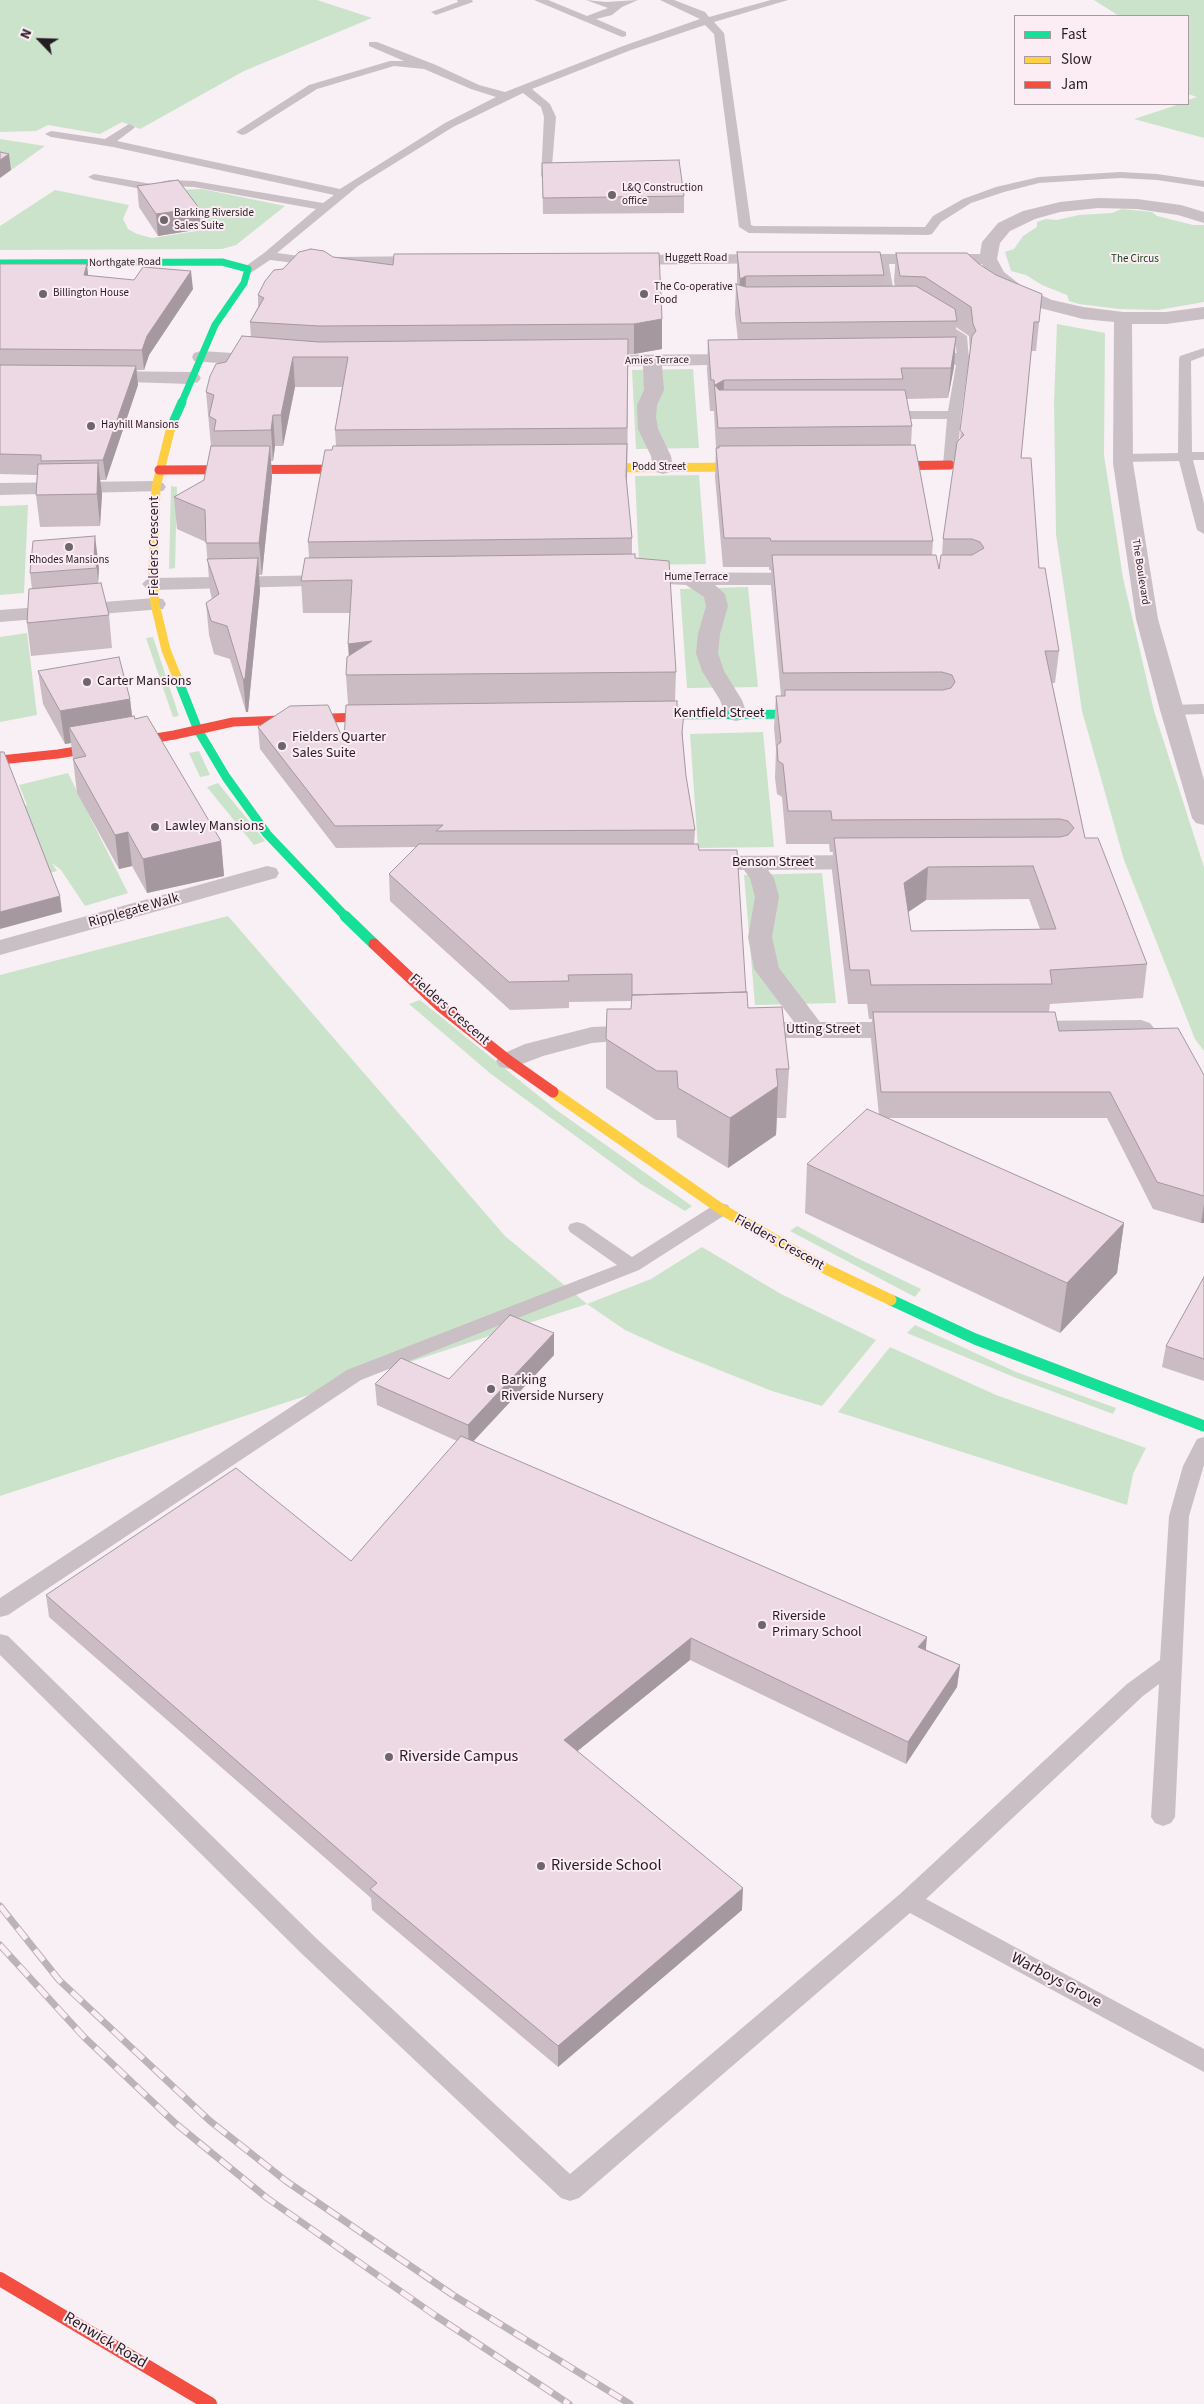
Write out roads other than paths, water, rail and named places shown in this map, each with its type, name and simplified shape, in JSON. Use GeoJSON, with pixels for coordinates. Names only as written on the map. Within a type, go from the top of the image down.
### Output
{"type":"FeatureCollection","features":[{"type":"Feature","properties":{"kind":"street"},"geometry":{"type":"LineString","coordinates":[[1204,218],[1181,210],[1137,204],[1098,203],[1060,207],[1029,215],[1004,227],[991,242],[988,259],[997,275],[1017,291],[1046,304],[1083,313],[1123,318],[1166,318],[1204,313]]}},
{"type":"Feature","properties":{"kind":"street","name":"Huggett Road"},"geometry":{"type":"LineString","coordinates":[[600,260],[796,259]]}},
{"type":"Feature","properties":{"kind":"street"},"geometry":{"type":"LineString","coordinates":[[825,259],[988,259]]}},
{"type":"Feature","properties":{"kind":"street"},"geometry":{"type":"LineString","coordinates":[[303,260],[451,261]]}},
{"type":"Feature","properties":{"kind":"street","name":"Northgate Road"},"geometry":{"type":"LineString","coordinates":[[0,263],[222,262],[238,264],[248,269]]}},
{"type":"Feature","properties":{"kind":"street","name":"Fielders Crescent"},"geometry":{"type":"LineString","coordinates":[[248,269],[248,275],[244,283],[215,325],[172,421],[157,478],[154,594],[166,650],[198,730],[226,776],[267,834],[331,903],[441,1007],[509,1061],[721,1210],[828,1270],[967,1335],[1118,1395],[1204,1426]]}},
{"type":"Feature","properties":{"kind":"street","name":"The Boulevard"},"geometry":{"type":"LineString","coordinates":[[1123,318],[1123,458],[1148,619],[1171,710],[1204,818]]}},
{"type":"Feature","properties":{"kind":"street"},"geometry":{"type":"LineString","coordinates":[[201,357],[283,362]]}},
{"type":"Feature","properties":{"kind":"street"},"geometry":{"type":"LineString","coordinates":[[903,359],[963,359]]}},
{"type":"Feature","properties":{"kind":"street","name":"Amies Terrace"},"geometry":{"type":"LineString","coordinates":[[577,361],[765,360]]}},
{"type":"Feature","properties":{"kind":"street"},"geometry":{"type":"LineString","coordinates":[[652,361],[654,390],[647,405],[646,417],[648,429],[661,456],[663,468]]}},
{"type":"Feature","properties":{"kind":"street"},"geometry":{"type":"LineString","coordinates":[[84,377],[190,378]]}},
{"type":"Feature","properties":{"kind":"street"},"geometry":{"type":"LineString","coordinates":[[871,466],[950,466]]}},
{"type":"Feature","properties":{"kind":"street","name":"Podd Street"},"geometry":{"type":"LineString","coordinates":[[573,468],[762,467]]}},
{"type":"Feature","properties":{"kind":"street"},"geometry":{"type":"LineString","coordinates":[[0,489],[129,488],[157,478],[373,469]]}},
{"type":"Feature","properties":{"kind":"street","name":"Hume Terrace"},"geometry":{"type":"LineString","coordinates":[[615,579],[832,578]]}},
{"type":"Feature","properties":{"kind":"street"},"geometry":{"type":"LineString","coordinates":[[692,579],[714,594],[717,606],[709,634],[707,653],[713,671],[731,700],[736,714]]}},
{"type":"Feature","properties":{"kind":"street"},"geometry":{"type":"LineString","coordinates":[[0,616],[128,606],[182,582],[359,581]]}},
{"type":"Feature","properties":{"kind":"street","name":"Kentfield Street"},"geometry":{"type":"LineString","coordinates":[[637,715],[828,714]]}},
{"type":"Feature","properties":{"kind":"street"},"geometry":{"type":"LineString","coordinates":[[0,760],[58,754],[253,720],[393,716]]}},
{"type":"Feature","properties":{"kind":"street","name":"Benson Street"},"geometry":{"type":"LineString","coordinates":[[678,863],[889,862]]}},
{"type":"Feature","properties":{"kind":"street"},"geometry":{"type":"LineString","coordinates":[[751,863],[762,878],[767,897],[760,937],[767,969],[813,1030]]}},
{"type":"Feature","properties":{"kind":"street","name":"Ripplegate Walk"},"geometry":{"type":"LineString","coordinates":[[0,948],[267,873]]}},
{"type":"Feature","properties":{"kind":"street"},"geometry":{"type":"LineString","coordinates":[[1000,1029],[1141,1028]]}},
{"type":"Feature","properties":{"kind":"street","name":"Utting Street"},"geometry":{"type":"LineString","coordinates":[[720,1031],[931,1030]]}},
{"type":"Feature","properties":{"kind":"street"},"geometry":{"type":"LineString","coordinates":[[509,1061],[534,1050],[592,1035],[671,1032]]}},
{"type":"Feature","properties":{"kind":"street","name":"Renwick Road"},"geometry":{"type":"LineString","coordinates":[[0,2279],[210,2404]]}},
{"type":"Feature","properties":{"kind":"lane"},"geometry":{"type":"LineString","coordinates":[[436,12],[468,2],[462,0]]}},
{"type":"Feature","properties":{"kind":"lane"},"geometry":{"type":"LineString","coordinates":[[539,0],[622,34]]}},
{"type":"Feature","properties":{"kind":"lane"},"geometry":{"type":"LineString","coordinates":[[591,0],[605,5],[618,5]]}},
{"type":"Feature","properties":{"kind":"lane"},"geometry":{"type":"LineString","coordinates":[[586,20],[633,0]]}},
{"type":"Feature","properties":{"kind":"lane"},"geometry":{"type":"LineString","coordinates":[[665,0],[702,14],[719,34],[745,227],[753,230],[928,231],[937,219],[967,202],[1000,189],[1039,180],[1120,174],[1204,184]]}},
{"type":"Feature","properties":{"kind":"lane"},"geometry":{"type":"LineString","coordinates":[[248,269],[268,256],[342,193],[393,158],[506,96],[627,48],[706,21],[783,0]]}},
{"type":"Feature","properties":{"kind":"lane"},"geometry":{"type":"LineString","coordinates":[[374,44],[432,67],[475,88],[506,96]]}},
{"type":"Feature","properties":{"kind":"lane"},"geometry":{"type":"LineString","coordinates":[[242,132],[313,87],[394,63],[432,67]]}},
{"type":"Feature","properties":{"kind":"lane"},"geometry":{"type":"LineString","coordinates":[[524,88],[546,106],[550,117],[547,176]]}},
{"type":"Feature","properties":{"kind":"lane"},"geometry":{"type":"LineString","coordinates":[[107,143],[129,127]]}},
{"type":"Feature","properties":{"kind":"lane"},"geometry":{"type":"LineString","coordinates":[[51,134],[107,143],[342,193]]}},
{"type":"Feature","properties":{"kind":"lane"},"geometry":{"type":"LineString","coordinates":[[94,177],[152,188],[170,183],[194,184],[324,207]]}},
{"type":"Feature","properties":{"kind":"lane"},"geometry":{"type":"LineString","coordinates":[[268,256],[303,260]]}},
{"type":"Feature","properties":{"kind":"lane"},"geometry":{"type":"LineString","coordinates":[[882,259],[891,310]]}},
{"type":"Feature","properties":{"kind":"lane"},"geometry":{"type":"LineString","coordinates":[[925,314],[961,336],[963,359],[954,415],[950,466]]}},
{"type":"Feature","properties":{"kind":"lane"},"geometry":{"type":"LineString","coordinates":[[1204,352],[1185,359],[1185,456],[1204,530]]}},
{"type":"Feature","properties":{"kind":"lane"},"geometry":{"type":"LineString","coordinates":[[868,415],[954,415]]}},
{"type":"Feature","properties":{"kind":"lane"},"geometry":{"type":"LineString","coordinates":[[1123,458],[1204,456]]}},
{"type":"Feature","properties":{"kind":"lane"},"geometry":{"type":"LineString","coordinates":[[1171,710],[1204,709]]}},
{"type":"Feature","properties":{"kind":"lane"},"geometry":{"type":"LineString","coordinates":[[0,1609],[354,1375],[632,1266],[721,1210]]}},
{"type":"Feature","properties":{"kind":"lane"},"geometry":{"type":"LineString","coordinates":[[577,1228],[632,1266]]}},
{"type":"Feature","properties":{"kind":"lane"},"geometry":{"type":"LineString","coordinates":[[1163,1817],[1178,1516],[1193,1466],[1204,1444]]}},
{"type":"Feature","properties":{"kind":"lane"},"geometry":{"type":"LineString","coordinates":[[0,1642],[309,1946],[570,2190],[908,1902],[1134,1690],[1170,1665]]}},
{"type":"Feature","properties":{"kind":"lane","name":"Warboys Grove"},"geometry":{"type":"LineString","coordinates":[[908,1902],[1204,2061]]}},
{"type":"Feature","properties":{"kind":"railway"},"geometry":{"type":"LineString","coordinates":[[0,1906],[59,1980],[210,2121],[286,2181],[453,2295],[630,2404]]}},
{"type":"Feature","properties":{"kind":"railway"},"geometry":{"type":"LineString","coordinates":[[0,1945],[84,2037],[175,2123],[267,2198],[436,2316],[569,2404]]}},
{"type":"Feature","properties":{"kind":"place","name":"L&Q Construction office"},"geometry":{"type":"Point","coordinates":[612,195]}},
{"type":"Feature","properties":{"kind":"place","name":"Barking Riverside Sales Suite"},"geometry":{"type":"Point","coordinates":[164,220]}},
{"type":"Feature","properties":{"kind":"place","name":"Billington House"},"geometry":{"type":"Point","coordinates":[43,294]}},
{"type":"Feature","properties":{"kind":"place","name":"The Co-operative Food"},"geometry":{"type":"Point","coordinates":[644,294]}},
{"type":"Feature","properties":{"kind":"place","name":"Hayhill Mansions"},"geometry":{"type":"Point","coordinates":[91,426]}},
{"type":"Feature","properties":{"kind":"place","name":"Rhodes Mansions"},"geometry":{"type":"Point","coordinates":[69,547]}},
{"type":"Feature","properties":{"kind":"place","name":"Carter Mansions"},"geometry":{"type":"Point","coordinates":[87,682]}},
{"type":"Feature","properties":{"kind":"place","name":"Fielders Quarter Sales Suite"},"geometry":{"type":"Point","coordinates":[282,746]}},
{"type":"Feature","properties":{"kind":"place","name":"Lawley Mansions"},"geometry":{"type":"Point","coordinates":[155,827]}},
{"type":"Feature","properties":{"kind":"place","name":"Barking Riverside Nursery"},"geometry":{"type":"Point","coordinates":[491,1389]}},
{"type":"Feature","properties":{"kind":"place","name":"Riverside Primary School"},"geometry":{"type":"Point","coordinates":[762,1625]}},
{"type":"Feature","properties":{"kind":"place","name":"Riverside Campus"},"geometry":{"type":"Point","coordinates":[389,1757]}},
{"type":"Feature","properties":{"kind":"place","name":"Riverside School"},"geometry":{"type":"Point","coordinates":[541,1866]}},
{"type":"Feature","properties":{"kind":"park label","name":"The Circus"},"geometry":{"type":"Point","coordinates":[1135,260]}}]}
